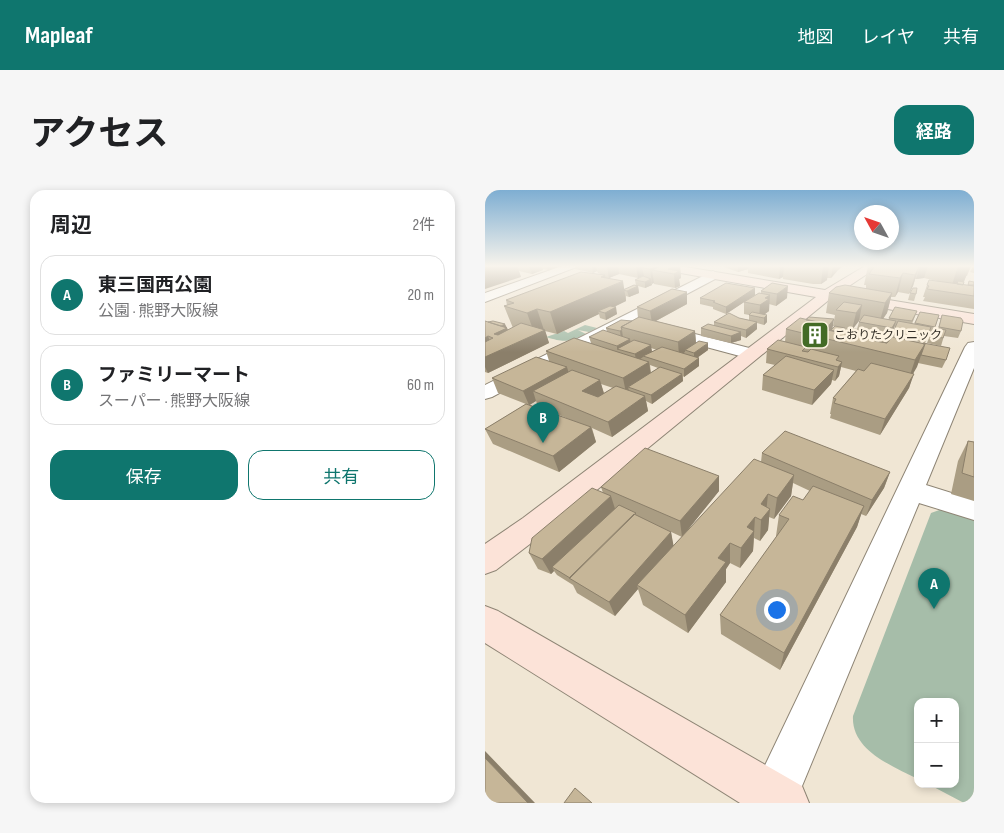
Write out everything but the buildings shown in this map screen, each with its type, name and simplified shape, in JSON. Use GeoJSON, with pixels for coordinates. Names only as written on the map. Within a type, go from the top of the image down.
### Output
{"type":"FeatureCollection","features":[{"type":"Feature","properties":{"kind":"street"},"geometry":{"type":"LineString","coordinates":[[485,393],[625,321],[670,295]]}},
{"type":"Feature","properties":{"kind":"street"},"geometry":{"type":"LineString","coordinates":[[485,561],[533,526],[751,354],[802,323],[827,295]]}},
{"type":"Feature","properties":{"kind":"street"},"geometry":{"type":"LineString","coordinates":[[832,295],[974,319]]}},
{"type":"Feature","properties":{"kind":"street"},"geometry":{"type":"LineString","coordinates":[[625,321],[751,354]]}},
{"type":"Feature","properties":{"kind":"street"},"geometry":{"type":"LineString","coordinates":[[485,623],[777,801],[911,490],[966,387],[965,352]]}},
{"type":"Feature","properties":{"kind":"street"},"geometry":{"type":"LineString","coordinates":[[911,490],[974,510]]}},
{"type":"Feature","properties":{"kind":"green space"},"geometry":{"type":"Polygon","coordinates":[[[585,325],[597,328],[589,332],[578,330],[586,334],[567,341],[546,337],[564,331],[568,333],[585,325]]]}},
{"type":"Feature","properties":{"kind":"green space"},"geometry":{"type":"Polygon","coordinates":[[[945,508],[974,517],[974,803],[964,803],[936,788],[959,788],[959,698],[914,698],[914,777],[875,755],[859,738],[854,728],[853,716],[931,513],[945,508]]]}},
{"type":"Feature","properties":{"kind":"place","name":"こおりたクリニック"},"geometry":{"type":"Point","coordinates":[815,335]}},
{"type":"Feature","properties":{"kind":"place","name":"ファミリーマート"},"geometry":{"type":"Point","coordinates":[543,443]}},
{"type":"Feature","properties":{"kind":"place","name":"東三国西公園"},"geometry":{"type":"Point","coordinates":[934,609]}}]}
